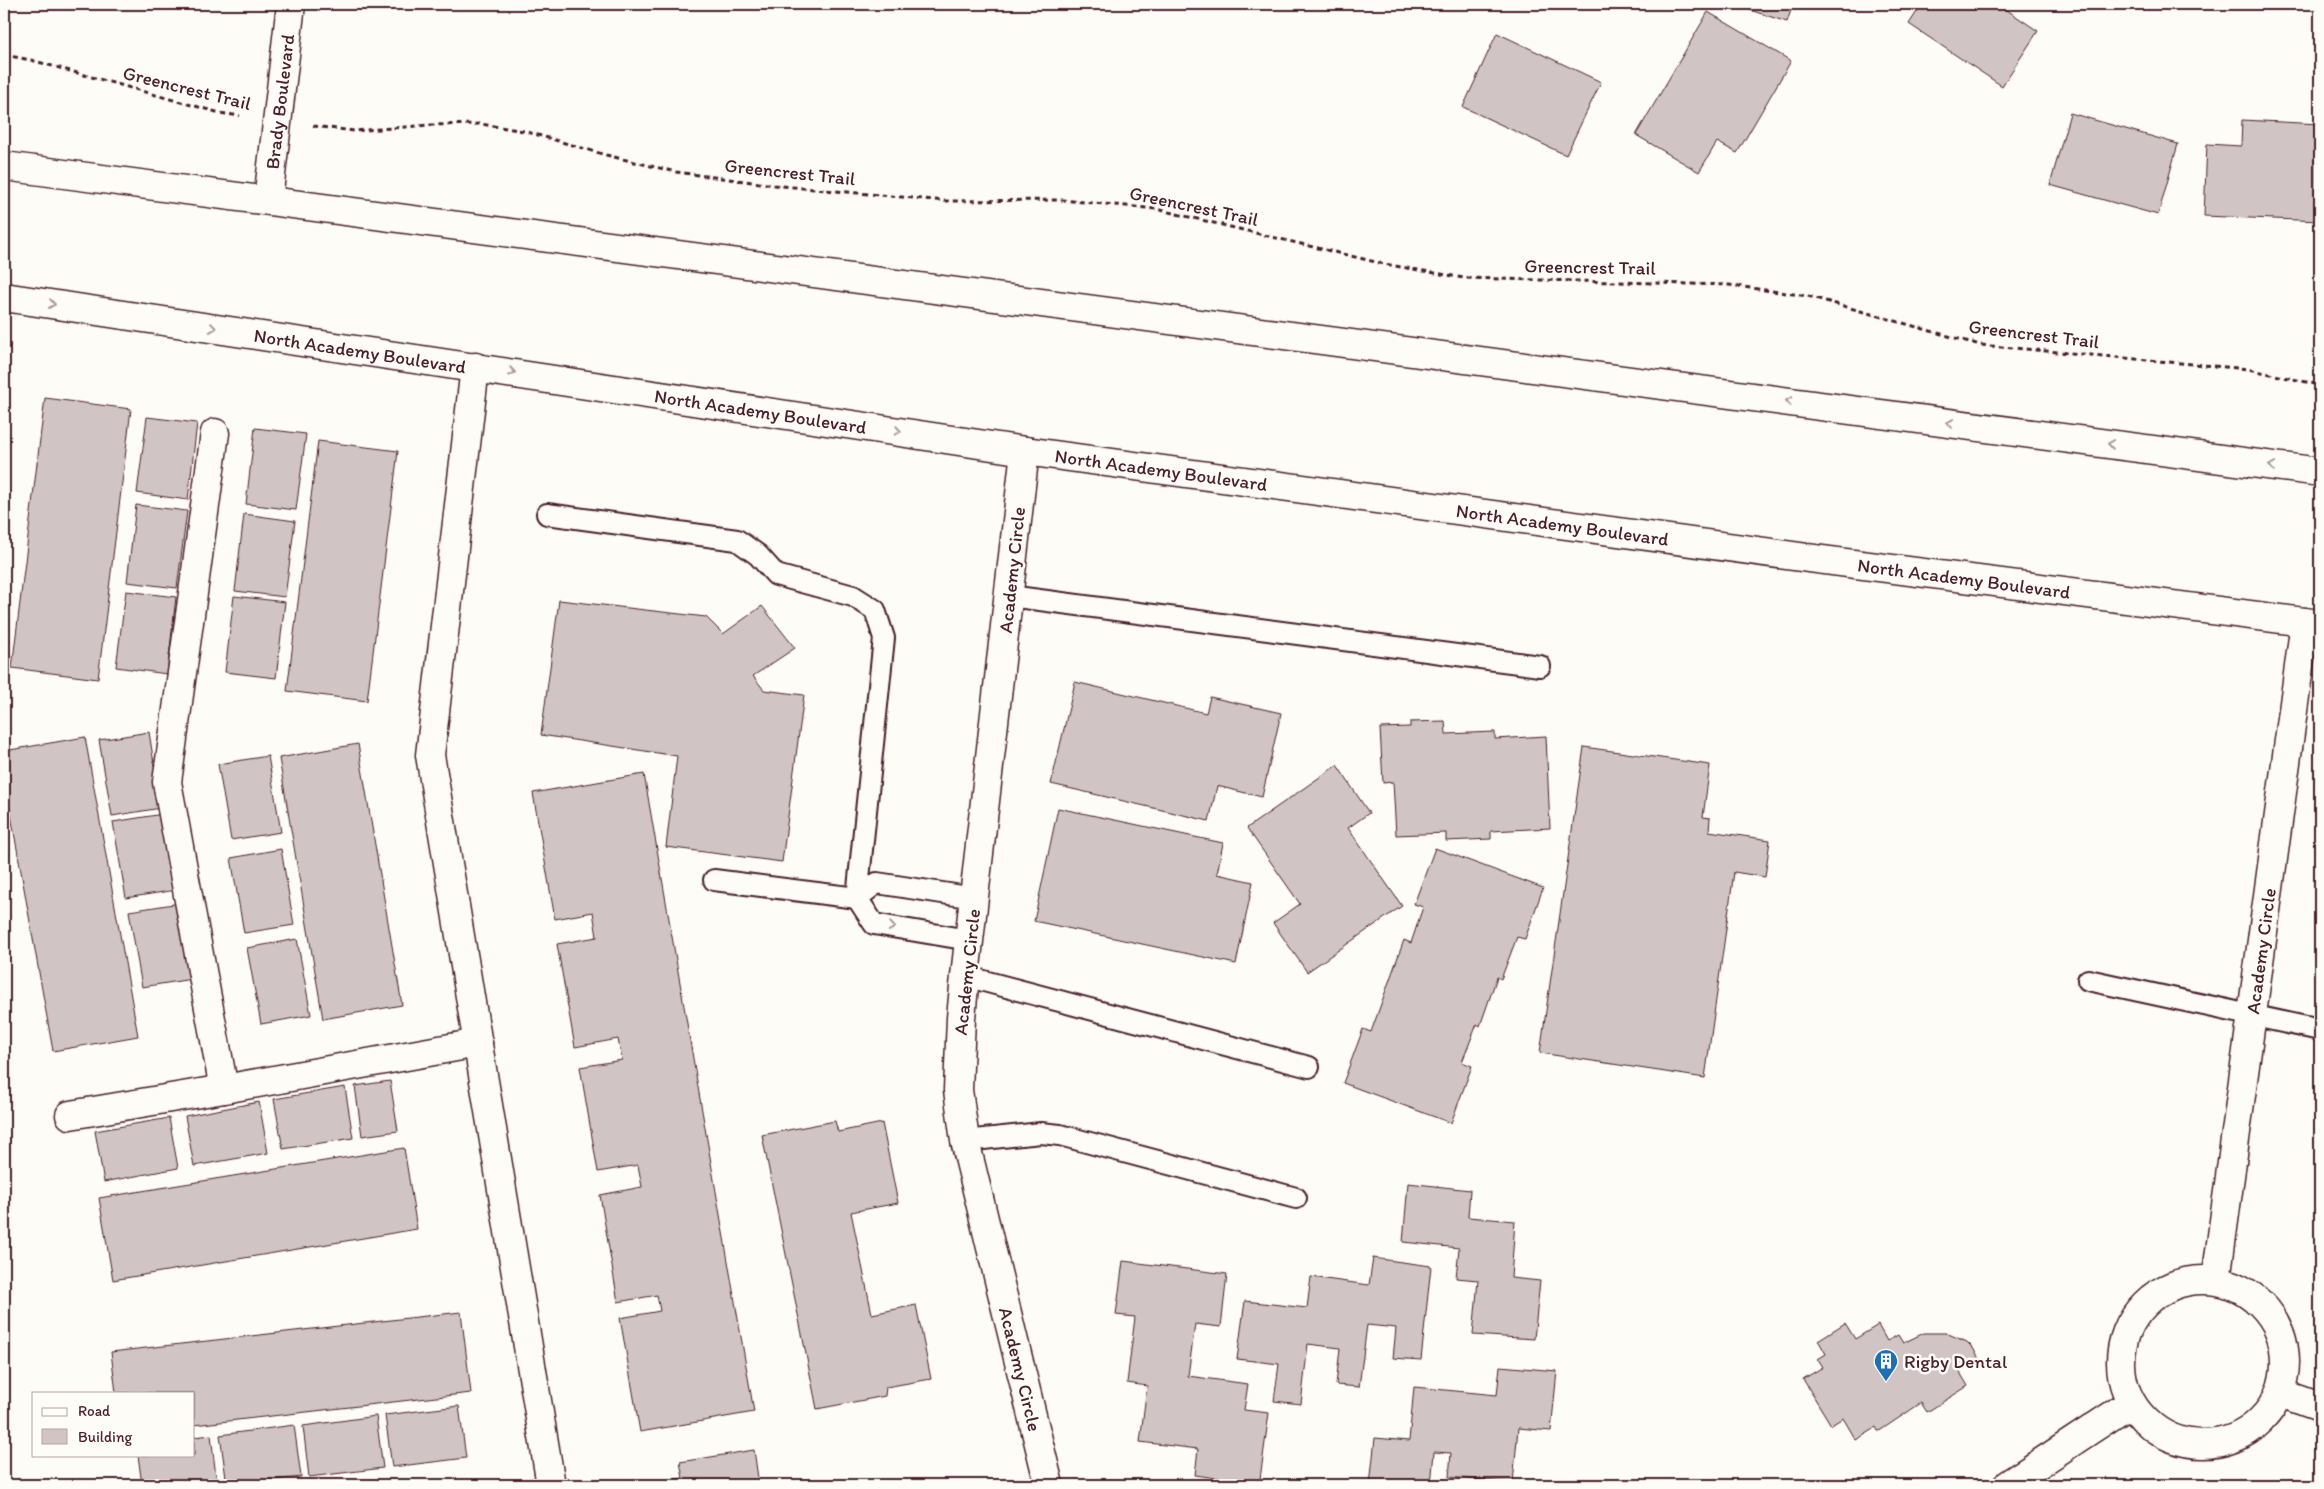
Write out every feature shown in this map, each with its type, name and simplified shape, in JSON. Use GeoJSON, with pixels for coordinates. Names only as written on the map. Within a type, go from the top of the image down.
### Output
{"type":"FeatureCollection","features":[{"type":"Feature","properties":{"kind":"main road","name":"Brady Boulevard"},"geometry":{"type":"LineString","coordinates":[[268,200],[291,4]]}},
{"type":"Feature","properties":{"kind":"main road"},"geometry":{"type":"LineString","coordinates":[[4,166],[2320,472]]}},
{"type":"Feature","properties":{"kind":"main road","name":"North Academy Boulevard"},"geometry":{"type":"LineString","coordinates":[[4,297],[1025,451],[1799,557],[2315,616]]}},
{"type":"Feature","properties":{"kind":"main road"},"geometry":{"type":"LineString","coordinates":[[475,367],[430,755],[478,1043],[544,1484]]}},
{"type":"Feature","properties":{"kind":"main road"},"geometry":{"type":"LineString","coordinates":[[214,433],[167,782],[224,1089]]}},
{"type":"Feature","properties":{"kind":"main road","name":"Academy Circle"},"geometry":{"type":"LineString","coordinates":[[1025,451],[960,1018],[958,1090],[965,1141],[1049,1485]]}},
{"type":"Feature","properties":{"kind":"main road","name":"Academy Circle"},"geometry":{"type":"LineString","coordinates":[[2216,1280],[2252,1015],[2315,616]]}},
{"type":"Feature","properties":{"kind":"main road"},"geometry":{"type":"LineString","coordinates":[[70,1115],[478,1043]]}},
{"type":"Feature","properties":{"kind":"main road"},"geometry":{"type":"LineString","coordinates":[[2187,1280],[2216,1280],[2244,1290],[2267,1309],[2281,1335],[2286,1364],[2280,1394],[2263,1420],[2238,1437],[2211,1445],[2183,1442],[2149,1425],[2131,1403],[2122,1376],[2121,1349],[2125,1334],[2139,1309],[2160,1291],[2187,1280]]}},
{"type":"Feature","properties":{"kind":"main road"},"geometry":{"type":"LineString","coordinates":[[2280,1394],[2320,1407]]}},
{"type":"Feature","properties":{"kind":"main road"},"geometry":{"type":"LineString","coordinates":[[2007,1485],[2131,1403]]}},
{"type":"Feature","properties":{"kind":"lane"},"geometry":{"type":"LineString","coordinates":[[547,514],[737,540],[758,555],[776,574],[853,596],[875,610],[884,638],[857,898],[874,924],[969,940]]}},
{"type":"Feature","properties":{"kind":"lane"},"geometry":{"type":"LineString","coordinates":[[1009,596],[1540,666]]}},
{"type":"Feature","properties":{"kind":"lane"},"geometry":{"type":"LineString","coordinates":[[714,880],[857,898],[877,883],[975,898]]}},
{"type":"Feature","properties":{"kind":"lane"},"geometry":{"type":"LineString","coordinates":[[965,976],[1309,1067]]}},
{"type":"Feature","properties":{"kind":"lane"},"geometry":{"type":"LineString","coordinates":[[2088,980],[2320,1030]]}},
{"type":"Feature","properties":{"kind":"lane"},"geometry":{"type":"LineString","coordinates":[[965,1141],[1041,1133],[1060,1135],[1296,1198]]}},
{"type":"Feature","properties":{"kind":"path","name":"Greencrest Trail"},"geometry":{"type":"LineString","coordinates":[[4,55],[31,60],[220,113],[278,122],[354,131],[430,125],[481,124],[524,131],[606,156],[676,172],[782,186],[944,201],[1063,200],[1156,209],[1384,264],[1464,278],[1728,285],[1808,296],[1980,346],[2248,368],[2320,385]]}},
{"type":"Feature","properties":{"kind":"building"},"geometry":{"type":"Polygon","coordinates":[[[1731,4],[1793,4],[1787,22],[1731,4]]]}},
{"type":"Feature","properties":{"kind":"building"},"geometry":{"type":"Polygon","coordinates":[[[1922,4],[2002,4],[2001,6],[2038,31],[2002,86],[1909,24],[1922,4]]]}},
{"type":"Feature","properties":{"kind":"building"},"geometry":{"type":"Polygon","coordinates":[[[1708,12],[1791,61],[1737,153],[1717,142],[1699,172],[1636,135],[1708,12]]]}},
{"type":"Feature","properties":{"kind":"building"},"geometry":{"type":"Polygon","coordinates":[[[1497,33],[1601,82],[1566,155],[1463,107],[1497,33]]]}},
{"type":"Feature","properties":{"kind":"building"},"geometry":{"type":"Polygon","coordinates":[[[2070,113],[2178,144],[2158,215],[2050,185],[2070,113]]]}},
{"type":"Feature","properties":{"kind":"building"},"geometry":{"type":"Polygon","coordinates":[[[2242,120],[2320,124],[2320,221],[2204,216],[2207,144],[2241,146],[2242,120]]]}},
{"type":"Feature","properties":{"kind":"building"},"geometry":{"type":"Polygon","coordinates":[[[45,398],[131,409],[98,679],[12,668],[45,398]]]}},
{"type":"Feature","properties":{"kind":"building"},"geometry":{"type":"Polygon","coordinates":[[[147,417],[197,423],[188,500],[137,493],[147,417]]]}},
{"type":"Feature","properties":{"kind":"building"},"geometry":{"type":"Polygon","coordinates":[[[255,428],[306,434],[296,510],[246,504],[255,428]]]}},
{"type":"Feature","properties":{"kind":"building"},"geometry":{"type":"Polygon","coordinates":[[[318,441],[398,451],[367,701],[287,691],[318,441]]]}},
{"type":"Feature","properties":{"kind":"building"},"geometry":{"type":"Polygon","coordinates":[[[136,505],[187,511],[177,588],[127,582],[136,505]]]}},
{"type":"Feature","properties":{"kind":"building"},"geometry":{"type":"Polygon","coordinates":[[[244,514],[295,521],[285,597],[235,591],[244,514]]]}},
{"type":"Feature","properties":{"kind":"building"},"geometry":{"type":"Polygon","coordinates":[[[126,591],[176,597],[167,674],[116,667],[126,591]]]}},
{"type":"Feature","properties":{"kind":"building"},"geometry":{"type":"Polygon","coordinates":[[[234,596],[285,602],[276,678],[225,672],[234,596]]]}},
{"type":"Feature","properties":{"kind":"building"},"geometry":{"type":"Polygon","coordinates":[[[559,600],[706,617],[723,634],[762,606],[795,648],[753,676],[764,690],[804,695],[782,862],[666,847],[677,756],[541,735],[559,600]]]}},
{"type":"Feature","properties":{"kind":"building"},"geometry":{"type":"Polygon","coordinates":[[[1075,682],[1206,713],[1210,697],[1281,713],[1262,797],[1217,786],[1209,821],[1051,784],[1075,682]]]}},
{"type":"Feature","properties":{"kind":"building"},"geometry":{"type":"Polygon","coordinates":[[[1445,721],[1446,734],[1495,732],[1495,739],[1546,736],[1550,828],[1491,831],[1491,839],[1446,841],[1446,833],[1396,835],[1393,782],[1383,783],[1380,728],[1410,727],[1410,722],[1445,721]]]}},
{"type":"Feature","properties":{"kind":"building"},"geometry":{"type":"Polygon","coordinates":[[[149,732],[161,808],[112,816],[99,740],[149,732]]]}},
{"type":"Feature","properties":{"kind":"building"},"geometry":{"type":"Polygon","coordinates":[[[85,737],[138,1036],[53,1051],[4,776],[4,751],[85,737]]]}},
{"type":"Feature","properties":{"kind":"building"},"geometry":{"type":"Polygon","coordinates":[[[358,744],[402,1005],[323,1019],[279,758],[358,744]]]}},
{"type":"Feature","properties":{"kind":"building"},"geometry":{"type":"Polygon","coordinates":[[[1584,747],[1710,765],[1703,817],[1710,818],[1709,831],[1770,840],[1765,877],[1734,872],[1705,1078],[1540,1053],[1584,747]]]}},
{"type":"Feature","properties":{"kind":"building"},"geometry":{"type":"Polygon","coordinates":[[[268,756],[281,832],[231,840],[218,764],[268,756]]]}},
{"type":"Feature","properties":{"kind":"building"},"geometry":{"type":"Polygon","coordinates":[[[1337,765],[1369,813],[1348,828],[1402,906],[1307,972],[1273,923],[1300,904],[1247,828],[1337,765]]]}},
{"type":"Feature","properties":{"kind":"building"},"geometry":{"type":"Polygon","coordinates":[[[644,774],[754,1412],[640,1432],[620,1318],[660,1311],[657,1295],[618,1302],[600,1195],[642,1187],[638,1165],[598,1172],[580,1067],[622,1060],[618,1039],[575,1047],[557,944],[597,937],[593,912],[555,919],[533,793],[644,774]]]}},
{"type":"Feature","properties":{"kind":"building"},"geometry":{"type":"Polygon","coordinates":[[[1058,808],[1223,843],[1217,874],[1253,882],[1236,964],[1034,921],[1058,808]]]}},
{"type":"Feature","properties":{"kind":"building"},"geometry":{"type":"Polygon","coordinates":[[[163,814],[176,890],[126,898],[113,822],[163,814]]]}},
{"type":"Feature","properties":{"kind":"building"},"geometry":{"type":"Polygon","coordinates":[[[1435,848],[1543,888],[1525,939],[1517,937],[1501,979],[1497,977],[1480,1026],[1477,1024],[1462,1062],[1472,1066],[1451,1123],[1343,1083],[1363,1029],[1371,1032],[1404,940],[1411,943],[1423,907],[1414,904],[1435,848]]]}},
{"type":"Feature","properties":{"kind":"building"},"geometry":{"type":"Polygon","coordinates":[[[281,849],[294,925],[244,933],[231,858],[281,849]]]}},
{"type":"Feature","properties":{"kind":"building"},"geometry":{"type":"Polygon","coordinates":[[[180,903],[192,979],[142,987],[129,911],[180,903]]]}},
{"type":"Feature","properties":{"kind":"building"},"geometry":{"type":"Polygon","coordinates":[[[297,939],[311,1015],[261,1024],[247,948],[297,939]]]}},
{"type":"Feature","properties":{"kind":"building"},"geometry":{"type":"Polygon","coordinates":[[[390,1081],[398,1131],[362,1136],[355,1086],[390,1081]]]}},
{"type":"Feature","properties":{"kind":"building"},"geometry":{"type":"Polygon","coordinates":[[[345,1087],[353,1138],[283,1149],[274,1099],[345,1087]]]}},
{"type":"Feature","properties":{"kind":"building"},"geometry":{"type":"Polygon","coordinates":[[[259,1102],[268,1153],[194,1166],[185,1116],[259,1102]]]}},
{"type":"Feature","properties":{"kind":"building"},"geometry":{"type":"Polygon","coordinates":[[[169,1118],[178,1168],[104,1182],[95,1131],[169,1118]]]}},
{"type":"Feature","properties":{"kind":"building"},"geometry":{"type":"Polygon","coordinates":[[[835,1121],[838,1132],[882,1123],[898,1203],[851,1212],[872,1314],[916,1305],[931,1379],[886,1387],[885,1396],[817,1409],[762,1135],[835,1121]]]}},
{"type":"Feature","properties":{"kind":"building"},"geometry":{"type":"Polygon","coordinates":[[[404,1148],[417,1229],[113,1280],[99,1198],[404,1148]]]}},
{"type":"Feature","properties":{"kind":"building"},"geometry":{"type":"Polygon","coordinates":[[[1408,1183],[1470,1190],[1468,1217],[1515,1221],[1511,1278],[1540,1281],[1534,1339],[1473,1335],[1478,1280],[1456,1278],[1459,1248],[1403,1242],[1408,1183]]]}},
{"type":"Feature","properties":{"kind":"building"},"geometry":{"type":"Polygon","coordinates":[[[1373,1258],[1431,1266],[1421,1360],[1393,1358],[1396,1328],[1367,1325],[1359,1387],[1336,1385],[1340,1348],[1308,1344],[1301,1404],[1274,1401],[1279,1364],[1237,1359],[1245,1301],[1307,1308],[1311,1277],[1369,1285],[1373,1258]]]}},
{"type":"Feature","properties":{"kind":"building"},"geometry":{"type":"Polygon","coordinates":[[[1123,1261],[1227,1274],[1221,1327],[1195,1324],[1188,1376],[1248,1384],[1244,1410],[1269,1413],[1260,1479],[1289,1482],[1289,1485],[1223,1485],[1224,1479],[1195,1475],[1198,1449],[1140,1442],[1147,1386],[1127,1383],[1135,1317],[1116,1315],[1123,1261]]]}},
{"type":"Feature","properties":{"kind":"building"},"geometry":{"type":"Polygon","coordinates":[[[461,1312],[471,1393],[195,1425],[195,1392],[116,1392],[111,1352],[461,1312]]]}},
{"type":"Feature","properties":{"kind":"building","name":"Rigby Dental"},"geometry":{"type":"Polygon","coordinates":[[[1845,1323],[1855,1339],[1878,1325],[1887,1341],[1898,1335],[1903,1343],[1924,1333],[1946,1333],[1967,1342],[1979,1359],[1959,1371],[1968,1386],[1927,1412],[1921,1403],[1878,1432],[1876,1428],[1856,1440],[1843,1418],[1831,1425],[1803,1379],[1823,1367],[1818,1359],[1826,1354],[1818,1340],[1845,1323]]]}},
{"type":"Feature","properties":{"kind":"building"},"geometry":{"type":"Polygon","coordinates":[[[1500,1366],[1557,1371],[1551,1431],[1518,1428],[1513,1483],[1449,1477],[1451,1453],[1434,1452],[1431,1485],[1370,1485],[1375,1438],[1409,1441],[1414,1387],[1497,1395],[1500,1366]]]}},
{"type":"Feature","properties":{"kind":"building"},"geometry":{"type":"Polygon","coordinates":[[[459,1406],[466,1458],[392,1467],[385,1415],[459,1406]]]}},
{"type":"Feature","properties":{"kind":"building"},"geometry":{"type":"Polygon","coordinates":[[[376,1416],[383,1468],[309,1477],[303,1426],[376,1416]]]}},
{"type":"Feature","properties":{"kind":"building"},"geometry":{"type":"Polygon","coordinates":[[[294,1425],[301,1477],[227,1485],[220,1435],[294,1425]]]}},
{"type":"Feature","properties":{"kind":"building"},"geometry":{"type":"Polygon","coordinates":[[[211,1435],[217,1485],[142,1485],[138,1456],[195,1456],[195,1437],[211,1435]]]}},
{"type":"Feature","properties":{"kind":"building"},"geometry":{"type":"Polygon","coordinates":[[[754,1450],[759,1485],[651,1485],[651,1482],[683,1478],[680,1462],[754,1450]]]}},
{"type":"Feature","properties":{"kind":"place","name":"Rigby Dental"},"geometry":{"type":"Point","coordinates":[1886,1382]}}]}
